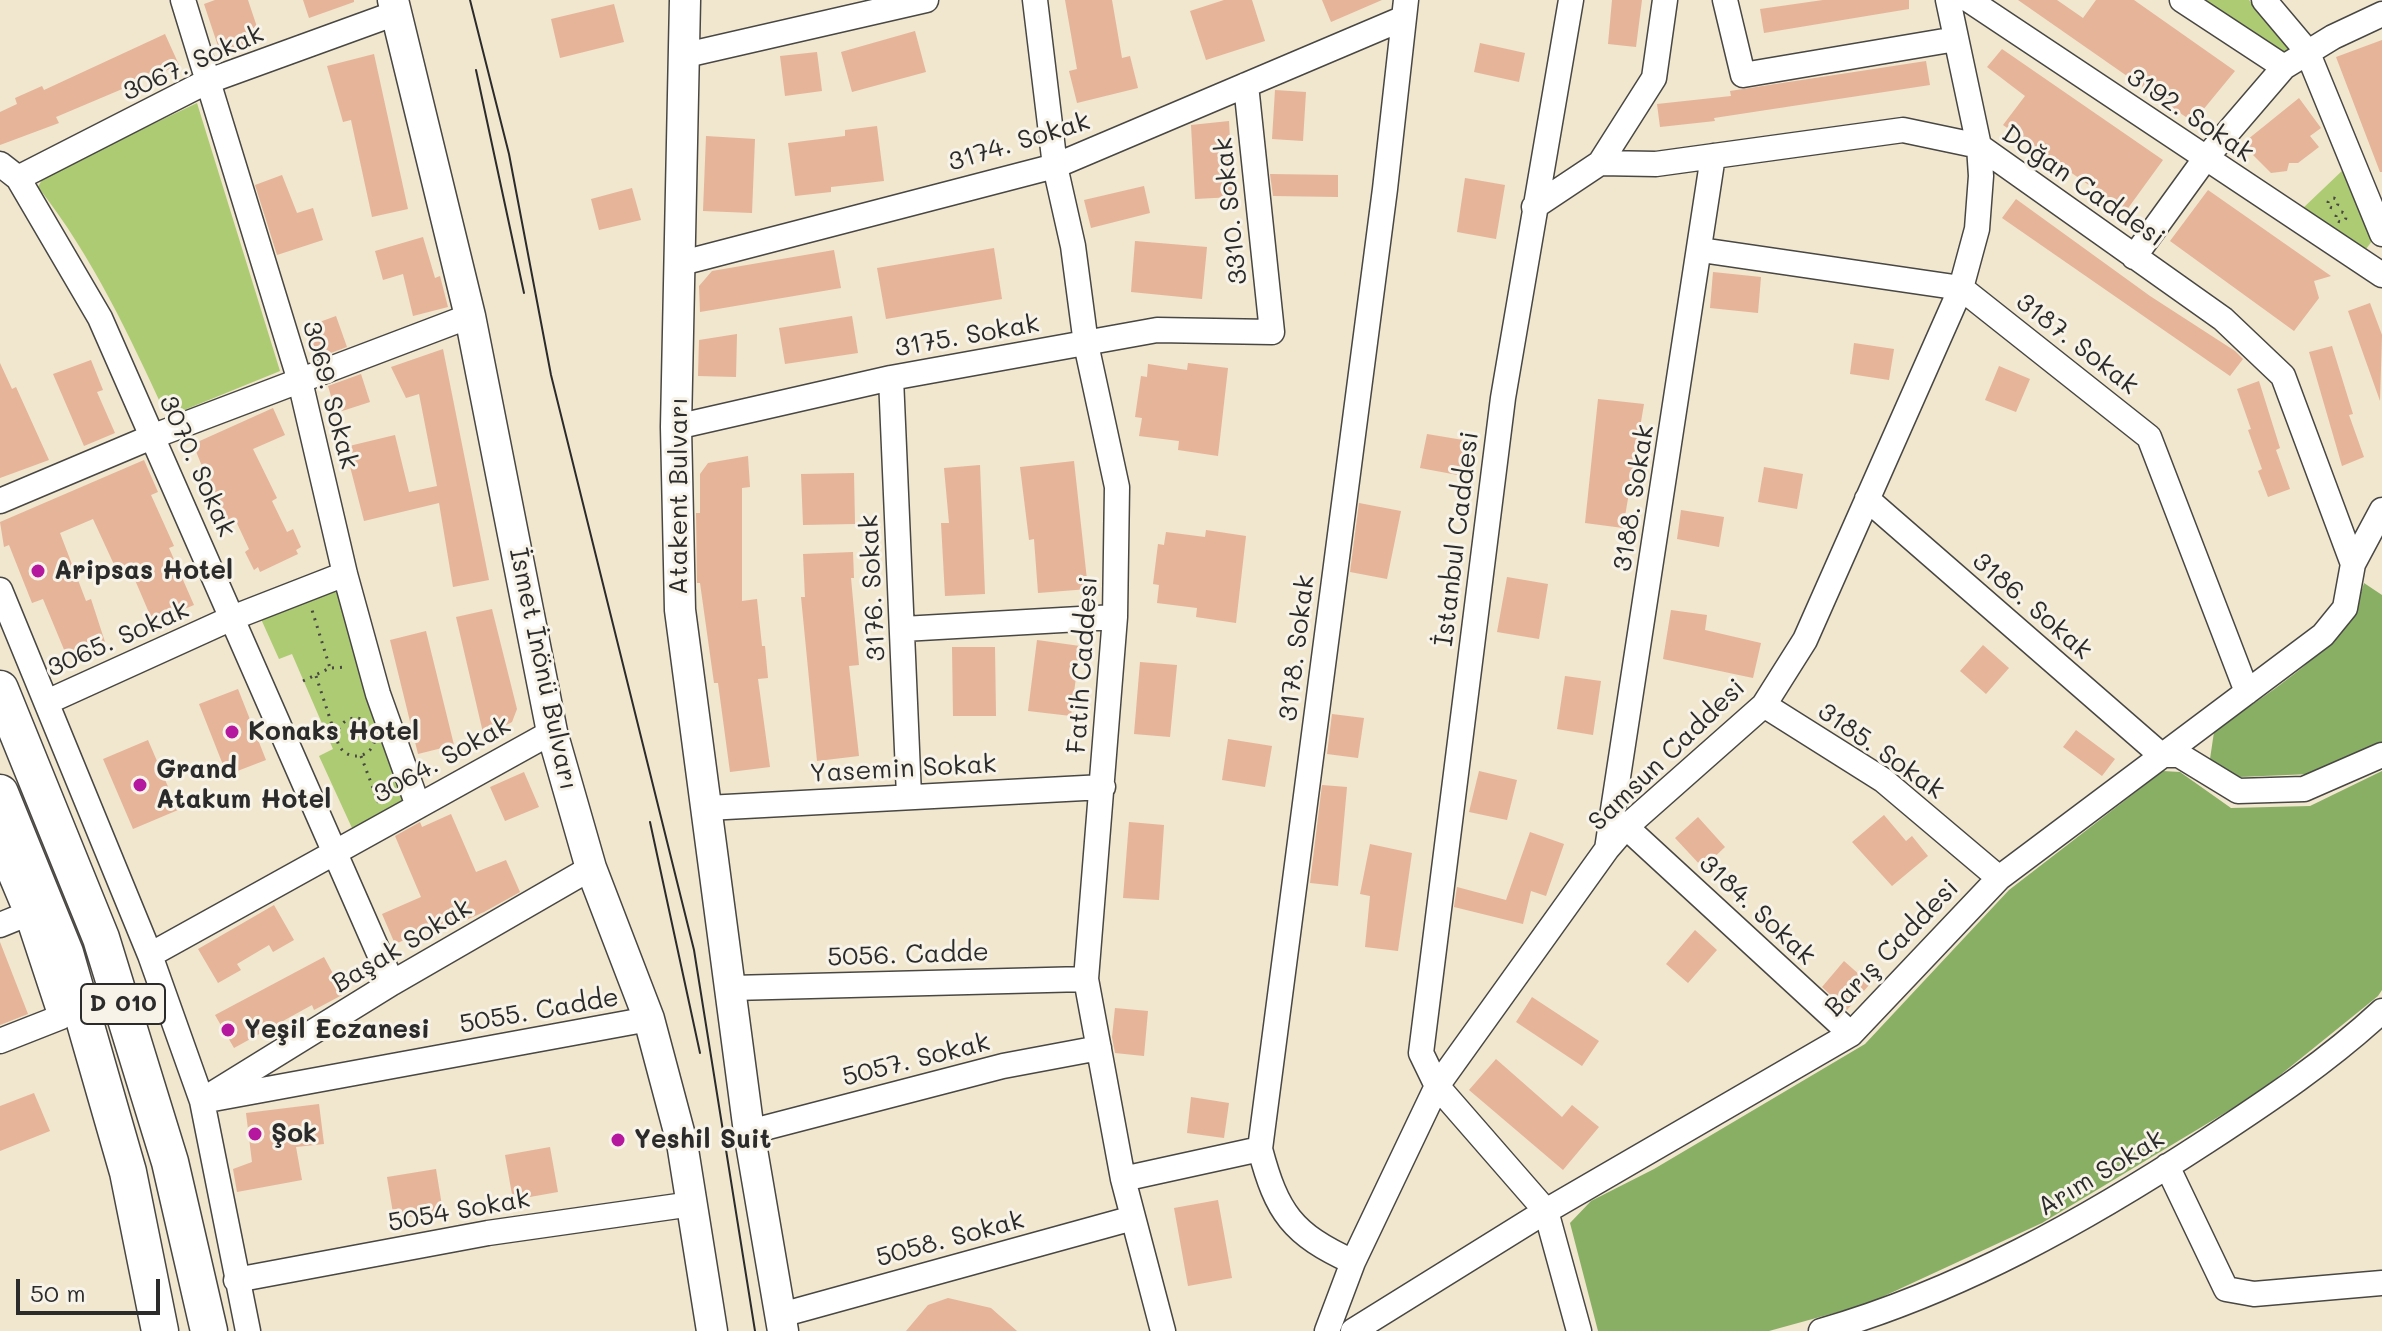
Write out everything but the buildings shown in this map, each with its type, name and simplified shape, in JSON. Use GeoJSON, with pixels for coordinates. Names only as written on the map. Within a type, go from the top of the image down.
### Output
{"type":"FeatureCollection","features":[{"type":"Feature","properties":{"kind":"highway","name":"D 010"},"geometry":{"type":"LineString","coordinates":[[0,689],[110,965],[170,1162],[209,1331]]}},
{"type":"Feature","properties":{"kind":"highway","name":"D 010"},"geometry":{"type":"LineString","coordinates":[[0,793],[65,953],[128,1172],[160,1331]]}},
{"type":"Feature","properties":{"kind":"main road","name":"Atakent Bulvarı"},"geometry":{"type":"LineString","coordinates":[[685,0],[682,263],[676,427],[680,610],[732,988]]}},
{"type":"Feature","properties":{"kind":"main road","name":"İsmet İnönü Bulvarı"},"geometry":{"type":"LineString","coordinates":[[394,6],[470,316],[552,732],[591,868],[649,1019],[682,1143],[712,1331]]}},
{"type":"Feature","properties":{"kind":"main road"},"geometry":{"type":"LineString","coordinates":[[732,988],[749,1132],[782,1323]]}},
{"type":"Feature","properties":{"kind":"street","name":"3069. Sokak"},"geometry":{"type":"LineString","coordinates":[[183,0],[300,381],[345,574],[378,694],[418,806]]}},
{"type":"Feature","properties":{"kind":"street"},"geometry":{"type":"LineString","coordinates":[[686,55],[825,12],[926,0]]}},
{"type":"Feature","properties":{"kind":"street","name":"Fatih Caddesi"},"geometry":{"type":"LineString","coordinates":[[1035,0],[1055,166],[1073,246],[1086,344],[1117,487],[1115,617],[1086,979],[1123,1179],[1163,1331]]}},
{"type":"Feature","properties":{"kind":"street","name":"İstanbul Caddesi"},"geometry":{"type":"LineString","coordinates":[[1546,1211],[1437,1086],[1421,1053],[1503,398],[1571,0]]}},
{"type":"Feature","properties":{"kind":"street"},"geometry":{"type":"LineString","coordinates":[[1534,207],[1600,163],[1654,78],[1665,0]]}},
{"type":"Feature","properties":{"kind":"street"},"geometry":{"type":"LineString","coordinates":[[1725,0],[1743,75],[1956,39]]}},
{"type":"Feature","properties":{"kind":"street","name":"Samsun Caddesi"},"geometry":{"type":"LineString","coordinates":[[1327,1331],[1353,1262],[1437,1086],[1607,849],[1626,827],[1764,705],[1805,640],[1961,288],[1977,229],[1979,146],[1948,0]]}},
{"type":"Feature","properties":{"kind":"street","name":"3192. Sokak"},"geometry":{"type":"LineString","coordinates":[[1969,0],[2382,275]]}},
{"type":"Feature","properties":{"kind":"street"},"geometry":{"type":"LineString","coordinates":[[2182,0],[2284,67]]}},
{"type":"Feature","properties":{"kind":"street"},"geometry":{"type":"LineString","coordinates":[[2264,0],[2307,51],[2382,234]]}},
{"type":"Feature","properties":{"kind":"street","name":"3067. Sokak"},"geometry":{"type":"LineString","coordinates":[[9,171],[206,82],[394,6]]}},
{"type":"Feature","properties":{"kind":"street","name":"3174. Sokak"},"geometry":{"type":"LineString","coordinates":[[682,263],[1055,166],[1246,85],[1405,9]]}},
{"type":"Feature","properties":{"kind":"street","name":"3178. Sokak"},"geometry":{"type":"LineString","coordinates":[[1353,1262],[1296,1230],[1278,1206],[1260,1149],[1385,189],[1405,9]]}},
{"type":"Feature","properties":{"kind":"street"},"geometry":{"type":"LineString","coordinates":[[2134,257],[2205,159],[2284,67],[2307,51],[2382,14]]}},
{"type":"Feature","properties":{"kind":"street","name":"3310. Sokak"},"geometry":{"type":"LineString","coordinates":[[1246,85],[1272,332]]}},
{"type":"Feature","properties":{"kind":"street","name":"Doğan Caddesi"},"geometry":{"type":"LineString","coordinates":[[1600,163],[1656,164],[1903,130],[1979,146],[2223,319],[2283,376],[2353,564]]}},
{"type":"Feature","properties":{"kind":"street","name":"3188. Sokak"},"geometry":{"type":"LineString","coordinates":[[1607,849],[1713,156]]}},
{"type":"Feature","properties":{"kind":"street","name":"3070. Sokak"},"geometry":{"type":"LineString","coordinates":[[9,171],[100,318],[392,983]]}},
{"type":"Feature","properties":{"kind":"street"},"geometry":{"type":"LineString","coordinates":[[1701,250],[1961,288]]}},
{"type":"Feature","properties":{"kind":"street","name":"3187. Sokak"},"geometry":{"type":"LineString","coordinates":[[1961,288],[2149,437],[2247,692]]}},
{"type":"Feature","properties":{"kind":"street"},"geometry":{"type":"LineString","coordinates":[[0,501],[154,436],[470,316]]}},
{"type":"Feature","properties":{"kind":"street","name":"3175. Sokak"},"geometry":{"type":"LineString","coordinates":[[676,427],[891,378],[1157,330],[1272,332]]}},
{"type":"Feature","properties":{"kind":"street","name":"3176. Sokak"},"geometry":{"type":"LineString","coordinates":[[891,378],[909,796]]}},
{"type":"Feature","properties":{"kind":"street","name":"3186. Sokak"},"geometry":{"type":"LineString","coordinates":[[1867,499],[2161,755]]}},
{"type":"Feature","properties":{"kind":"street","name":"Barış Caddesi"},"geometry":{"type":"LineString","coordinates":[[1353,1331],[1546,1211],[1851,1034],[1999,878],[2323,635],[2345,608],[2353,564],[2382,510]]}},
{"type":"Feature","properties":{"kind":"street","name":"3065. Sokak"},"geometry":{"type":"LineString","coordinates":[[47,702],[232,618],[345,574]]}},
{"type":"Feature","properties":{"kind":"street"},"geometry":{"type":"LineString","coordinates":[[0,590],[150,955],[202,1101],[248,1331]]}},
{"type":"Feature","properties":{"kind":"street"},"geometry":{"type":"LineString","coordinates":[[903,629],[1115,617]]}},
{"type":"Feature","properties":{"kind":"street","name":"3185. Sokak"},"geometry":{"type":"LineString","coordinates":[[1764,705],[1883,780],[1999,878]]}},
{"type":"Feature","properties":{"kind":"street"},"geometry":{"type":"LineString","coordinates":[[2198,765],[2197,745],[2204,724]]}},
{"type":"Feature","properties":{"kind":"street","name":"3064. Sokak"},"geometry":{"type":"LineString","coordinates":[[150,955],[552,732]]}},
{"type":"Feature","properties":{"kind":"street"},"geometry":{"type":"LineString","coordinates":[[2161,755],[2179,755],[2238,791],[2304,789],[2382,755]]}},
{"type":"Feature","properties":{"kind":"street","name":"Yasemin Sokak"},"geometry":{"type":"LineString","coordinates":[[707,808],[1103,787]]}},
{"type":"Feature","properties":{"kind":"street","name":"3184. Sokak"},"geometry":{"type":"LineString","coordinates":[[1626,827],[1851,1034]]}},
{"type":"Feature","properties":{"kind":"street"},"geometry":{"type":"LineString","coordinates":[[0,850],[27,914],[61,1017],[0,1041]]}},
{"type":"Feature","properties":{"kind":"street","name":"Başak Sokak"},"geometry":{"type":"LineString","coordinates":[[202,1101],[392,983],[591,868]]}},
{"type":"Feature","properties":{"kind":"street"},"geometry":{"type":"LineString","coordinates":[[0,925],[27,914]]}},
{"type":"Feature","properties":{"kind":"street","name":"5056. Cadde"},"geometry":{"type":"LineString","coordinates":[[732,988],[1086,979]]}},
{"type":"Feature","properties":{"kind":"street","name":"Arım Sokak"},"geometry":{"type":"LineString","coordinates":[[1821,1331],[1874,1316],[2048,1239],[2272,1098],[2348,1043],[2382,1011]]}},
{"type":"Feature","properties":{"kind":"street","name":"5055. Cadde"},"geometry":{"type":"LineString","coordinates":[[202,1101],[649,1019]]}},
{"type":"Feature","properties":{"kind":"street","name":"5057. Sokak"},"geometry":{"type":"LineString","coordinates":[[749,1132],[1003,1066],[1099,1048]]}},
{"type":"Feature","properties":{"kind":"street"},"geometry":{"type":"LineString","coordinates":[[1123,1179],[1260,1149]]}},
{"type":"Feature","properties":{"kind":"street"},"geometry":{"type":"LineString","coordinates":[[2167,1166],[2226,1289],[2254,1294],[2382,1283]]}},
{"type":"Feature","properties":{"kind":"street","name":"5054 Sokak"},"geometry":{"type":"LineString","coordinates":[[236,1280],[488,1233],[692,1204]]}},
{"type":"Feature","properties":{"kind":"street"},"geometry":{"type":"LineString","coordinates":[[1546,1211],[1579,1331]]}},
{"type":"Feature","properties":{"kind":"street","name":"5058. Sokak"},"geometry":{"type":"LineString","coordinates":[[782,1323],[1133,1218]]}},
{"type":"Feature","properties":{"kind":"path"},"geometry":{"type":"LineString","coordinates":[[303,681],[330,668],[305,587]]}},
{"type":"Feature","properties":{"kind":"path"},"geometry":{"type":"LineString","coordinates":[[316,676],[343,752],[361,756]]}},
{"type":"Feature","properties":{"kind":"path"},"geometry":{"type":"LineString","coordinates":[[337,739],[342,725],[348,720],[363,720],[374,731],[375,739],[373,746],[361,756]]}},
{"type":"Feature","properties":{"kind":"path"},"geometry":{"type":"LineString","coordinates":[[323,728],[332,725]]}},
{"type":"Feature","properties":{"kind":"path"},"geometry":{"type":"LineString","coordinates":[[361,756],[386,823]]}},
{"type":"Feature","properties":{"kind":"green space"},"geometry":{"type":"Polygon","coordinates":[[[2204,0],[2249,0],[2290,50],[2281,56],[2204,0]]]}},
{"type":"Feature","properties":{"kind":"green space"},"geometry":{"type":"Polygon","coordinates":[[[197,103],[280,371],[167,417],[93,269],[38,187],[44,176],[197,103]]]}},
{"type":"Feature","properties":{"kind":"green space"},"geometry":{"type":"Polygon","coordinates":[[[2344,169],[2372,241],[2363,253],[2301,210],[2344,169]]]}},
{"type":"Feature","properties":{"kind":"green space"},"geometry":{"type":"Polygon","coordinates":[[[2364,583],[2382,595],[2382,745],[2310,774],[2240,777],[2210,759],[2214,732],[2280,685],[2322,649],[2354,607],[2364,583]]]}},
{"type":"Feature","properties":{"kind":"green space"},"geometry":{"type":"Polygon","coordinates":[[[337,589],[404,801],[352,828],[319,756],[333,749],[292,654],[279,659],[261,619],[337,589]]]}},
{"type":"Feature","properties":{"kind":"green space"},"geometry":{"type":"Polygon","coordinates":[[[2163,771],[2180,772],[2231,808],[2310,806],[2382,771],[2382,990],[2378,996],[2258,1093],[2042,1223],[1867,1304],[1769,1331],[1598,1331],[1570,1223],[1591,1201],[1654,1169],[1865,1044],[2009,890],[2163,771]]]}},
{"type":"Feature","properties":{"kind":"tram line"},"geometry":{"type":"LineString","coordinates":[[470,0],[509,154],[551,375],[694,950],[755,1331]]}},
{"type":"Feature","properties":{"kind":"tram line"},"geometry":{"type":"LineString","coordinates":[[476,70],[524,293]]}},
{"type":"Feature","properties":{"kind":"tram line"},"geometry":{"type":"LineString","coordinates":[[650,822],[700,1053]]}},
{"type":"Feature","properties":{"kind":"place","name":"Aripsas Hotel"},"geometry":{"type":"Point","coordinates":[38,571]}},
{"type":"Feature","properties":{"kind":"place","name":"Konaks Hotel"},"geometry":{"type":"Point","coordinates":[232,732]}},
{"type":"Feature","properties":{"kind":"place","name":"Grand Atakum Hotel"},"geometry":{"type":"Point","coordinates":[140,785]}},
{"type":"Feature","properties":{"kind":"place","name":"Yeşil Eczanesi"},"geometry":{"type":"Point","coordinates":[228,1030]}},
{"type":"Feature","properties":{"kind":"place","name":"Şok"},"geometry":{"type":"Point","coordinates":[255,1134]}},
{"type":"Feature","properties":{"kind":"place","name":"Yeshil Suit"},"geometry":{"type":"Point","coordinates":[618,1140]}}]}
